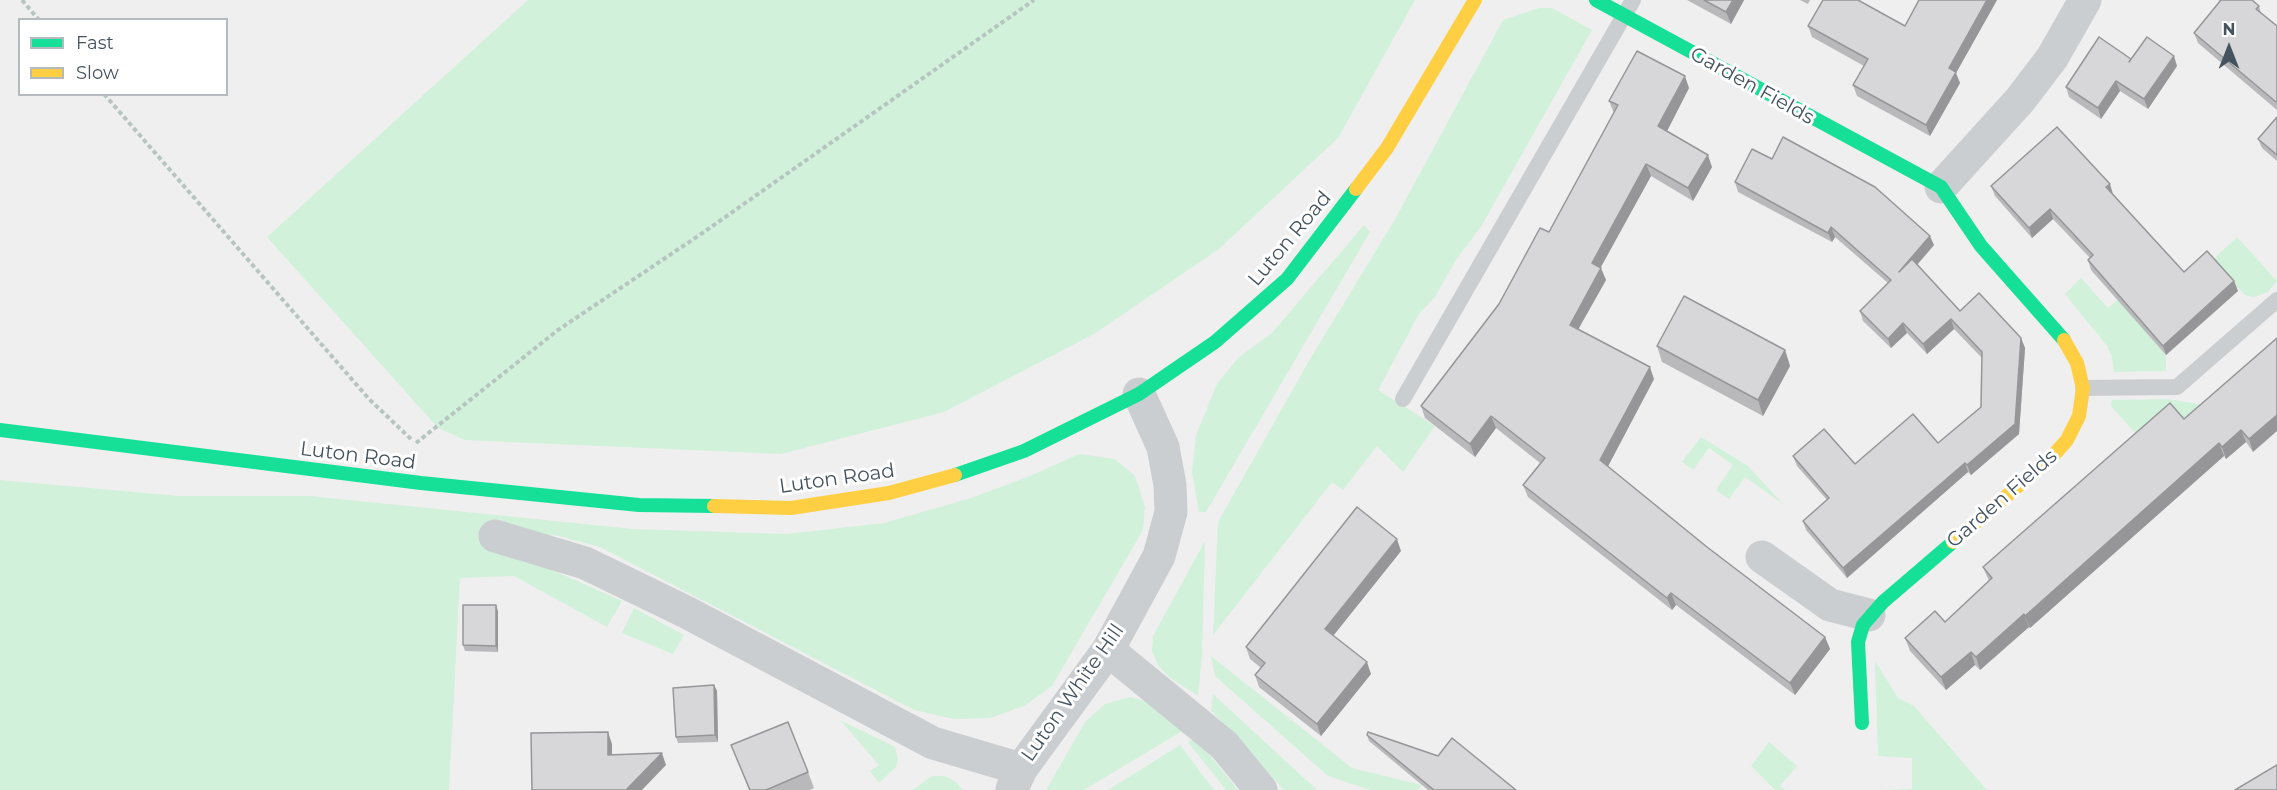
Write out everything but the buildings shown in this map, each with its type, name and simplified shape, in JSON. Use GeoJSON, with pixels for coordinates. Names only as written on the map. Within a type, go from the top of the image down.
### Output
{"type":"FeatureCollection","features":[{"type":"Feature","properties":{"kind":"street","name":"Luton Road"},"geometry":{"type":"LineString","coordinates":[[0,430],[421,483],[639,505],[800,507],[889,493],[996,462],[1139,394],[1215,342],[1287,279],[1387,148],[1437,68],[1475,0]]}},
{"type":"Feature","properties":{"kind":"street","name":"Garden Fields"},"geometry":{"type":"LineString","coordinates":[[1596,0],[1839,134],[1941,187],[1981,246],[2069,347],[2081,373],[2083,388],[2077,422],[2057,452],[1869,615],[1858,642],[1862,723]]}},
{"type":"Feature","properties":{"kind":"street"},"geometry":{"type":"LineString","coordinates":[[1941,187],[2020,100],[2052,58],[2085,0]]}},
{"type":"Feature","properties":{"kind":"street","name":"Luton White Hill"},"geometry":{"type":"LineString","coordinates":[[1016,780],[1108,650],[1159,556],[1170,512],[1170,485],[1163,447],[1139,394]]}},
{"type":"Feature","properties":{"kind":"street"},"geometry":{"type":"LineString","coordinates":[[495,536],[585,563],[686,612],[933,743],[1016,780]]}},
{"type":"Feature","properties":{"kind":"street"},"geometry":{"type":"LineString","coordinates":[[1762,557],[1830,605],[1869,615]]}},
{"type":"Feature","properties":{"kind":"street"},"geometry":{"type":"LineString","coordinates":[[1108,650],[1224,745],[1261,790]]}},
{"type":"Feature","properties":{"kind":"lane"},"geometry":{"type":"LineString","coordinates":[[1403,399],[1633,0]]}},
{"type":"Feature","properties":{"kind":"lane"},"geometry":{"type":"LineString","coordinates":[[2083,388],[2177,387],[2277,300]]}},
{"type":"Feature","properties":{"kind":"path"},"geometry":{"type":"LineString","coordinates":[[22,0],[37,18]]}},
{"type":"Feature","properties":{"kind":"path"},"geometry":{"type":"LineString","coordinates":[[416,444],[558,330],[704,232],[1034,0]]}},
{"type":"Feature","properties":{"kind":"path"},"geometry":{"type":"LineString","coordinates":[[106,96],[369,399],[416,444],[421,483]]}},
{"type":"Feature","properties":{"kind":"green space"},"geometry":{"type":"Polygon","coordinates":[[[528,0],[1415,0],[1338,138],[1219,249],[1094,334],[944,412],[781,454],[465,440],[438,428],[267,237],[528,0]]]}},
{"type":"Feature","properties":{"kind":"green space"},"geometry":{"type":"Polygon","coordinates":[[[1539,8],[1552,8],[1592,30],[1482,225],[1456,260],[1435,297],[1419,314],[1378,390],[1435,426],[1403,472],[1377,446],[1343,490],[1332,482],[1213,635],[1218,522],[1310,359],[1394,221],[1503,20],[1539,8]]]}},
{"type":"Feature","properties":{"kind":"green space"},"geometry":{"type":"Polygon","coordinates":[[[1364,225],[1370,232],[1206,512],[1199,512],[1192,472],[1196,435],[1217,384],[1239,357],[1272,333],[1364,225]]]}},
{"type":"Feature","properties":{"kind":"green space"},"geometry":{"type":"Polygon","coordinates":[[[2237,237],[2277,281],[2268,292],[2253,297],[2245,295],[2211,261],[2237,237]]]}},
{"type":"Feature","properties":{"kind":"green space"},"geometry":{"type":"Polygon","coordinates":[[[2081,278],[2108,308],[2119,298],[2166,355],[2166,371],[2114,372],[2112,357],[2107,346],[2065,294],[2081,278]]]}},
{"type":"Feature","properties":{"kind":"green space"},"geometry":{"type":"Polygon","coordinates":[[[2167,399],[2199,404],[2209,407],[2213,412],[2135,433],[2111,406],[2112,400],[2167,399]]]}},
{"type":"Feature","properties":{"kind":"green space"},"geometry":{"type":"Polygon","coordinates":[[[1701,437],[1748,466],[1783,504],[1745,477],[1729,499],[1716,490],[1733,465],[1709,448],[1693,470],[1682,462],[1701,437]]]}},
{"type":"Feature","properties":{"kind":"green space"},"geometry":{"type":"Polygon","coordinates":[[[1079,454],[1115,459],[1135,476],[1145,507],[1143,530],[1052,686],[1024,706],[990,718],[954,719],[914,710],[600,547],[559,536],[515,532],[483,539],[622,601],[607,627],[514,576],[460,578],[449,790],[0,790],[0,480],[179,496],[310,496],[633,529],[787,534],[884,523],[971,498],[1030,476],[1079,454]]]}},
{"type":"Feature","properties":{"kind":"green space"},"geometry":{"type":"Polygon","coordinates":[[[1205,541],[1202,656],[1198,696],[1169,677],[1158,665],[1152,651],[1153,636],[1205,541]]]}},
{"type":"Feature","properties":{"kind":"green space"},"geometry":{"type":"Polygon","coordinates":[[[634,608],[684,635],[673,654],[622,633],[634,608]]]}},
{"type":"Feature","properties":{"kind":"green space"},"geometry":{"type":"Polygon","coordinates":[[[1211,656],[1352,768],[1422,785],[1418,790],[1370,790],[1328,776],[1215,676],[1211,656]]]}},
{"type":"Feature","properties":{"kind":"green space"},"geometry":{"type":"Polygon","coordinates":[[[1875,661],[1898,698],[1914,706],[1987,790],[1880,790],[1912,789],[1912,758],[1878,756],[1875,661]]]}},
{"type":"Feature","properties":{"kind":"green space"},"geometry":{"type":"Polygon","coordinates":[[[1213,694],[1317,790],[1284,790],[1211,710],[1213,694]]]}},
{"type":"Feature","properties":{"kind":"green space"},"geometry":{"type":"Polygon","coordinates":[[[1130,697],[1152,703],[1189,727],[1084,790],[1046,790],[1085,722],[1105,704],[1130,697]]]}},
{"type":"Feature","properties":{"kind":"green space"},"geometry":{"type":"Polygon","coordinates":[[[840,720],[895,747],[898,760],[896,767],[879,783],[870,771],[879,765],[840,720]]]}},
{"type":"Feature","properties":{"kind":"green space"},"geometry":{"type":"Polygon","coordinates":[[[1195,737],[1238,790],[1226,790],[1188,742],[1195,737]]]}},
{"type":"Feature","properties":{"kind":"green space"},"geometry":{"type":"Polygon","coordinates":[[[1769,742],[1797,766],[1780,786],[1785,790],[1775,790],[1751,766],[1769,742]]]}},
{"type":"Feature","properties":{"kind":"green space"},"geometry":{"type":"Polygon","coordinates":[[[1180,745],[1214,790],[1108,790],[1180,745]]]}},
{"type":"Feature","properties":{"kind":"green space"},"geometry":{"type":"Polygon","coordinates":[[[932,776],[945,776],[956,782],[963,790],[913,790],[932,776]]]}},
{"type":"Feature","properties":{"kind":"traffic: fast"},"geometry":{"type":"LineString","coordinates":[[1596,0],[1941,187],[1981,246],[2064,340]]}},
{"type":"Feature","properties":{"kind":"traffic: fast"},"geometry":{"type":"LineString","coordinates":[[955,475],[1024,451],[1139,394],[1215,342],[1287,279],[1356,189]]}},
{"type":"Feature","properties":{"kind":"traffic: fast"},"geometry":{"type":"LineString","coordinates":[[0,430],[421,483],[639,505],[714,506]]}},
{"type":"Feature","properties":{"kind":"traffic: fast"},"geometry":{"type":"LineString","coordinates":[[1862,723],[1858,642],[1863,625],[1883,602],[1953,542]]}},
{"type":"Feature","properties":{"kind":"traffic: slow"},"geometry":{"type":"LineString","coordinates":[[1356,189],[1387,148],[1475,0]]}},
{"type":"Feature","properties":{"kind":"traffic: slow"},"geometry":{"type":"LineString","coordinates":[[1953,542],[2052,457],[2067,440],[2079,416],[2083,388],[2077,363],[2064,340]]}},
{"type":"Feature","properties":{"kind":"traffic: slow"},"geometry":{"type":"LineString","coordinates":[[714,506],[791,508],[889,493],[955,475]]}}]}
